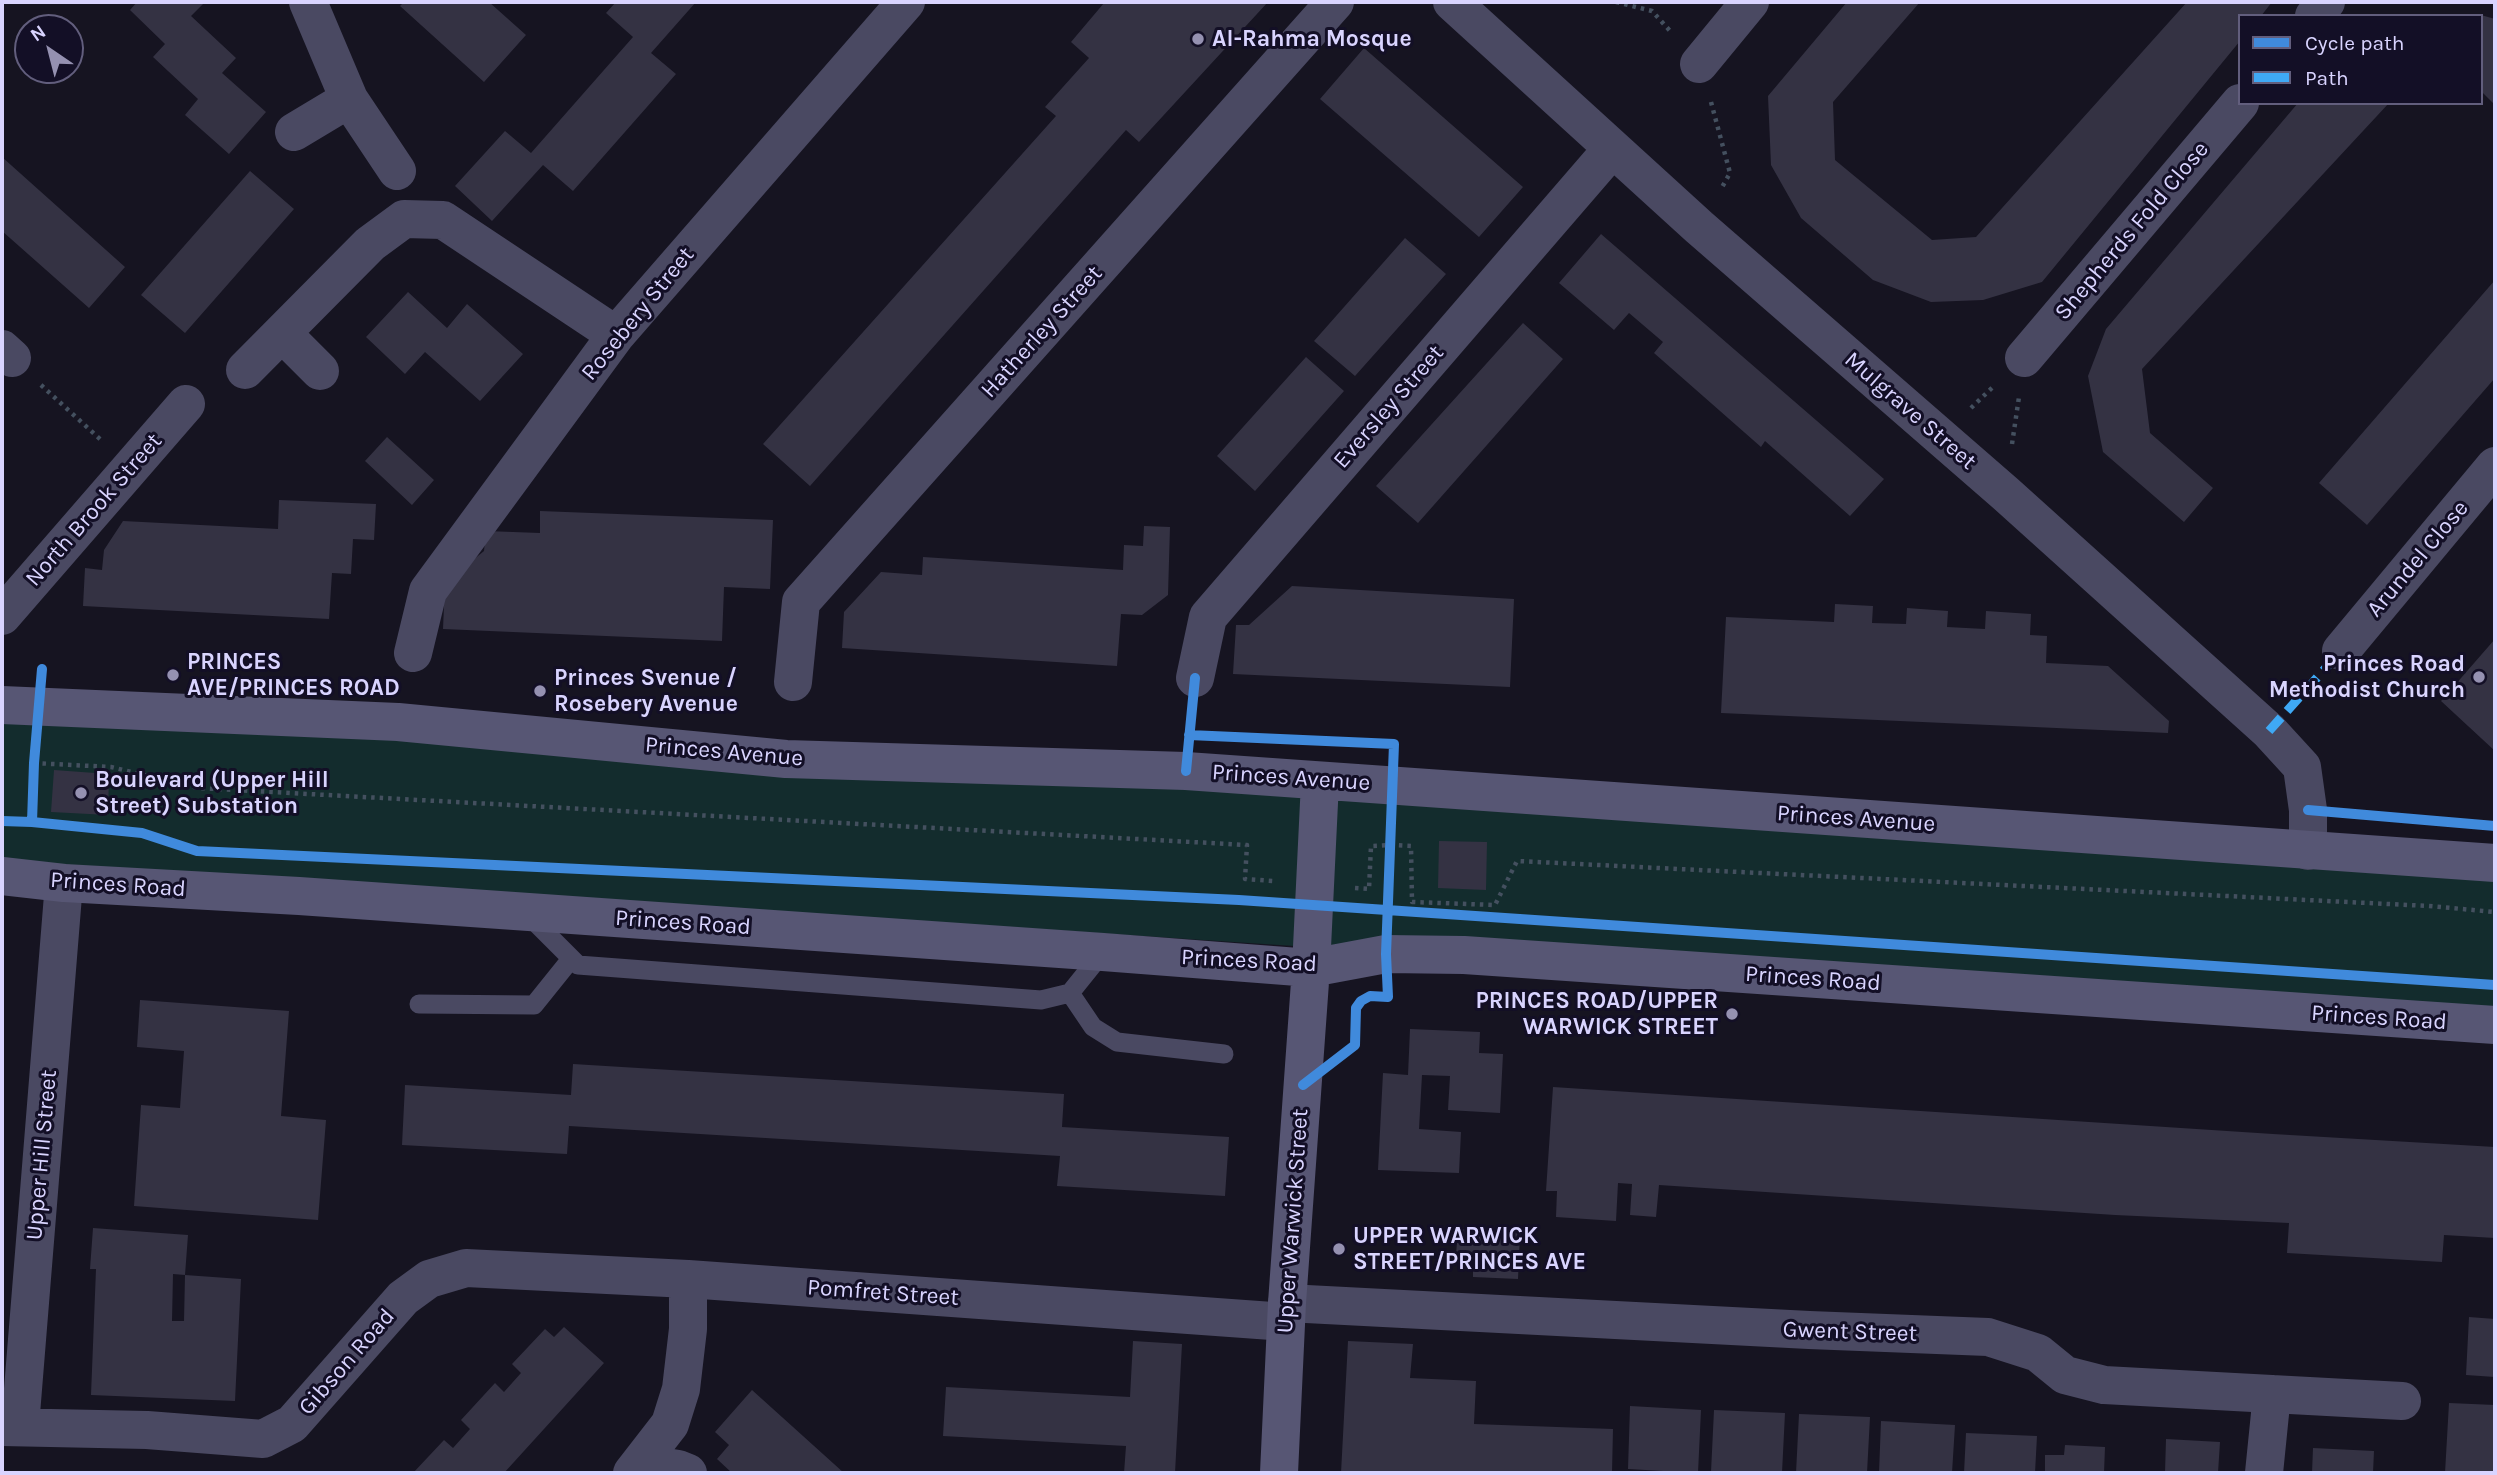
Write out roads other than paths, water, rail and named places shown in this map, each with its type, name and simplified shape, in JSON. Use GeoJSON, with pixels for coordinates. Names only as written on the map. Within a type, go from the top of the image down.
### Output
{"type":"FeatureCollection","features":[{"type":"Feature","properties":{"kind":"main road","name":"Princes Avenue"},"geometry":{"type":"LineString","coordinates":[[20,707],[398,722],[786,759],[1186,771],[2495,863]]}},
{"type":"Feature","properties":{"kind":"main road","name":"Upper Warwick Street"},"geometry":{"type":"LineString","coordinates":[[1279,1473],[1320,782]]}},
{"type":"Feature","properties":{"kind":"main road","name":"Princes Road"},"geometry":{"type":"LineString","coordinates":[[2,876],[64,883],[299,896],[1311,968],[1386,954],[1464,955],[2495,1026]]}},
{"type":"Feature","properties":{"kind":"street"},"geometry":{"type":"LineString","coordinates":[[308,2],[349,99],[397,171]]}},
{"type":"Feature","properties":{"kind":"street","name":"Rosebery Street"},"geometry":{"type":"LineString","coordinates":[[413,653],[428,590],[616,335],[906,2]]}},
{"type":"Feature","properties":{"kind":"street","name":"Hatherley Street"},"geometry":{"type":"LineString","coordinates":[[793,682],[802,603],[1335,2]]}},
{"type":"Feature","properties":{"kind":"street","name":"Mulgrave Street"},"geometry":{"type":"LineString","coordinates":[[1452,2],[1699,227],[2006,494],[2269,731],[2302,766],[2308,810],[2308,851]]}},
{"type":"Feature","properties":{"kind":"street"},"geometry":{"type":"LineString","coordinates":[[1699,64],[1750,2]]}},
{"type":"Feature","properties":{"kind":"street"},"geometry":{"type":"LineString","coordinates":[[294,132],[349,99]]}},
{"type":"Feature","properties":{"kind":"street","name":"Shepherds Fold Close"},"geometry":{"type":"LineString","coordinates":[[2024,358],[2238,105]]}},
{"type":"Feature","properties":{"kind":"street","name":"Eversley Street"},"geometry":{"type":"LineString","coordinates":[[1195,678],[1208,617],[1612,149]]}},
{"type":"Feature","properties":{"kind":"street"},"geometry":{"type":"LineString","coordinates":[[246,370],[370,244],[404,219],[443,220],[616,335]]}},
{"type":"Feature","properties":{"kind":"street"},"geometry":{"type":"LineString","coordinates":[[282,332],[320,372]]}},
{"type":"Feature","properties":{"kind":"street","name":"North Brook Street"},"geometry":{"type":"LineString","coordinates":[[2,616],[186,404]]}},
{"type":"Feature","properties":{"kind":"street","name":"Arundel Close"},"geometry":{"type":"LineString","coordinates":[[2341,651],[2495,466]]}},
{"type":"Feature","properties":{"kind":"street","name":"Upper Hill Street"},"geometry":{"type":"LineString","coordinates":[[11,1427],[64,883]]}},
{"type":"Feature","properties":{"kind":"street","name":"Gibson Road"},"geometry":{"type":"LineString","coordinates":[[11,1427],[146,1430],[263,1439],[292,1424],[404,1298],[429,1279],[466,1269],[688,1279]]}},
{"type":"Feature","properties":{"kind":"street"},"geometry":{"type":"LineString","coordinates":[[636,1468],[670,1424],[681,1389],[688,1329],[688,1279]]}},
{"type":"Feature","properties":{"kind":"street","name":"Pomfret Street"},"geometry":{"type":"LineString","coordinates":[[688,1279],[1287,1313]]}},
{"type":"Feature","properties":{"kind":"street","name":"Gwent Street"},"geometry":{"type":"LineString","coordinates":[[1287,1313],[1988,1337],[2038,1353],[2065,1375],[2104,1385],[2402,1401]]}},
{"type":"Feature","properties":{"kind":"street"},"geometry":{"type":"LineString","coordinates":[[2264,1473],[2272,1394]]}},
{"type":"Feature","properties":{"kind":"street"},"geometry":{"type":"LineString","coordinates":[[636,1468],[678,1469],[688,1473]]}},
{"type":"Feature","properties":{"kind":"lane"},"geometry":{"type":"LineString","coordinates":[[525,912],[578,965],[1041,1000],[1070,993],[1103,952]]}},
{"type":"Feature","properties":{"kind":"lane"},"geometry":{"type":"LineString","coordinates":[[419,1003],[534,1005],[571,959]]}},
{"type":"Feature","properties":{"kind":"lane"},"geometry":{"type":"LineString","coordinates":[[1070,993],[1093,1027],[1117,1042],[1224,1054]]}},
{"type":"Feature","properties":{"kind":"place","name":"Al-Rahma Mosque"},"geometry":{"type":"Point","coordinates":[1198,39]}},
{"type":"Feature","properties":{"kind":"place","name":"PRINCES AVE/PRINCES ROAD"},"geometry":{"type":"Point","coordinates":[173,675]}},
{"type":"Feature","properties":{"kind":"place","name":"Princes Road Methodist Church"},"geometry":{"type":"Point","coordinates":[2479,677]}},
{"type":"Feature","properties":{"kind":"place","name":"Princes Svenue / Rosebery Avenue"},"geometry":{"type":"Point","coordinates":[540,691]}},
{"type":"Feature","properties":{"kind":"place","name":"Boulevard (Upper Hill Street) Substation"},"geometry":{"type":"Point","coordinates":[81,793]}},
{"type":"Feature","properties":{"kind":"place","name":"PRINCES ROAD/UPPER WARWICK STREET"},"geometry":{"type":"Point","coordinates":[1732,1014]}},
{"type":"Feature","properties":{"kind":"place","name":"UPPER WARWICK STREET/PRINCES AVE"},"geometry":{"type":"Point","coordinates":[1339,1249]}}]}
